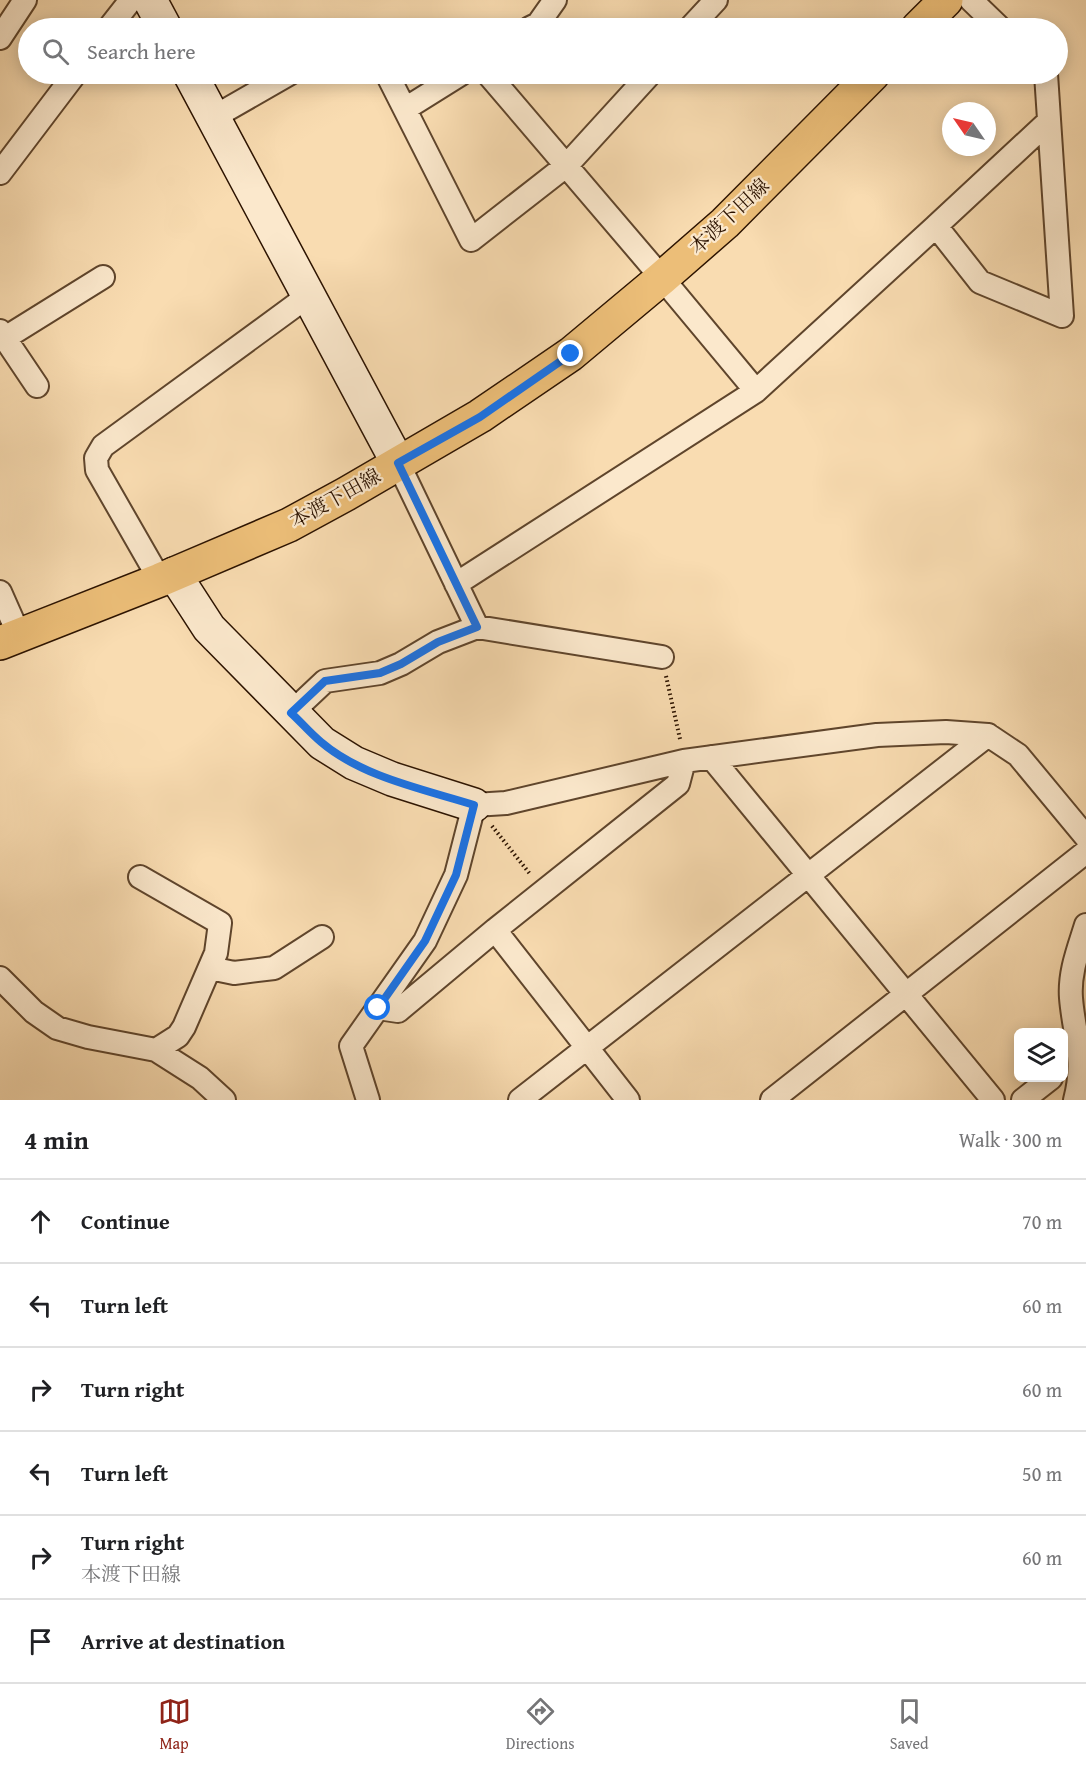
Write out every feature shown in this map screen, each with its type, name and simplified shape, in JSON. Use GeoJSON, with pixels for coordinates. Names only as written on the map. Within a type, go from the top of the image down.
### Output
{"type":"FeatureCollection","features":[{"type":"Feature","properties":{"kind":"main road"},"geometry":{"type":"LineString","coordinates":[[928,18],[946,0]]}},
{"type":"Feature","properties":{"kind":"main road","name":"本渡下田線"},"geometry":{"type":"LineString","coordinates":[[9,639],[167,577],[289,525],[480,417],[571,354],[663,278],[725,222],[863,84]]}},
{"type":"Feature","properties":{"kind":"street"},"geometry":{"type":"LineString","coordinates":[[0,38],[25,0]]}},
{"type":"Feature","properties":{"kind":"street"},"geometry":{"type":"LineString","coordinates":[[117,18],[131,0]]}},
{"type":"Feature","properties":{"kind":"street"},"geometry":{"type":"LineString","coordinates":[[150,0],[160,18]]}},
{"type":"Feature","properties":{"kind":"street"},"geometry":{"type":"LineString","coordinates":[[542,18],[555,0]]}},
{"type":"Feature","properties":{"kind":"street"},"geometry":{"type":"LineString","coordinates":[[699,18],[716,0]]}},
{"type":"Feature","properties":{"kind":"street"},"geometry":{"type":"LineString","coordinates":[[971,0],[990,18]]}},
{"type":"Feature","properties":{"kind":"street"},"geometry":{"type":"LineString","coordinates":[[0,173],[67,84]]}},
{"type":"Feature","properties":{"kind":"street"},"geometry":{"type":"LineString","coordinates":[[196,84],[398,463],[477,627]]}},
{"type":"Feature","properties":{"kind":"street"},"geometry":{"type":"LineString","coordinates":[[214,117],[271,84]]}},
{"type":"Feature","properties":{"kind":"street"},"geometry":{"type":"LineString","coordinates":[[392,84],[471,240],[567,165],[641,84]]}},
{"type":"Feature","properties":{"kind":"street"},"geometry":{"type":"LineString","coordinates":[[405,110],[445,84]]}},
{"type":"Feature","properties":{"kind":"street"},"geometry":{"type":"LineString","coordinates":[[497,84],[663,278],[756,391]]}},
{"type":"Feature","properties":{"kind":"street"},"geometry":{"type":"LineString","coordinates":[[936,226],[980,282],[1062,316],[1047,84]]}},
{"type":"Feature","properties":{"kind":"street"},"geometry":{"type":"LineString","coordinates":[[456,584],[756,391],[1049,121]]}},
{"type":"Feature","properties":{"kind":"street"},"geometry":{"type":"LineString","coordinates":[[38,386],[2,335],[103,277]]}},
{"type":"Feature","properties":{"kind":"street"},"geometry":{"type":"LineString","coordinates":[[308,296],[103,446],[96,458],[97,471],[167,577],[209,628],[322,743],[354,763],[392,779],[474,805],[506,803],[684,760],[877,735],[946,732],[988,735],[1018,755],[1086,837]]}},
{"type":"Feature","properties":{"kind":"street"},"geometry":{"type":"LineString","coordinates":[[0,592],[9,639]]}},
{"type":"Feature","properties":{"kind":"street"},"geometry":{"type":"LineString","coordinates":[[291,713],[325,681],[380,673],[401,664],[438,642],[477,627],[662,657]]}},
{"type":"Feature","properties":{"kind":"street"},"geometry":{"type":"LineString","coordinates":[[520,1100],[988,735]]}},
{"type":"Feature","properties":{"kind":"street"},"geometry":{"type":"LineString","coordinates":[[711,757],[993,1100]]}},
{"type":"Feature","properties":{"kind":"street"},"geometry":{"type":"LineString","coordinates":[[378,1008],[398,1011],[543,891],[678,784],[684,760]]}},
{"type":"Feature","properties":{"kind":"street"},"geometry":{"type":"LineString","coordinates":[[368,1100],[351,1047],[425,941],[456,875],[474,805]]}},
{"type":"Feature","properties":{"kind":"street"},"geometry":{"type":"LineString","coordinates":[[772,1100],[1086,852]]}},
{"type":"Feature","properties":{"kind":"street"},"geometry":{"type":"LineString","coordinates":[[140,877],[220,923],[216,953],[184,1026],[178,1036],[156,1050]]}},
{"type":"Feature","properties":{"kind":"street"},"geometry":{"type":"LineString","coordinates":[[1075,1100],[1079,1087],[1081,1054],[1071,998],[1071,975],[1086,924]]}},
{"type":"Feature","properties":{"kind":"street"},"geometry":{"type":"LineString","coordinates":[[495,930],[628,1100]]}},
{"type":"Feature","properties":{"kind":"street"},"geometry":{"type":"LineString","coordinates":[[210,968],[234,973],[274,968],[322,937]]}},
{"type":"Feature","properties":{"kind":"street"},"geometry":{"type":"LineString","coordinates":[[0,978],[34,1012],[57,1028],[88,1037],[156,1050],[200,1078],[224,1100]]}},
{"type":"Feature","properties":{"kind":"street"},"geometry":{"type":"LineString","coordinates":[[1068,1065],[1081,1054]]}},
{"type":"Feature","properties":{"kind":"street"},"geometry":{"type":"LineString","coordinates":[[1023,1100],[1045,1082]]}},
{"type":"Feature","properties":{"kind":"path"},"geometry":{"type":"LineString","coordinates":[[662,657],[684,760]]}},
{"type":"Feature","properties":{"kind":"path"},"geometry":{"type":"LineString","coordinates":[[474,805],[543,891]]}},
{"type":"Feature","properties":{"kind":"route"},"geometry":{"type":"LineString","coordinates":[[378,1008],[425,941],[456,875],[474,805],[392,779],[354,763],[322,743],[291,713],[325,681],[380,673],[401,664],[438,642],[477,627],[398,463],[480,417],[571,354]]}}]}
